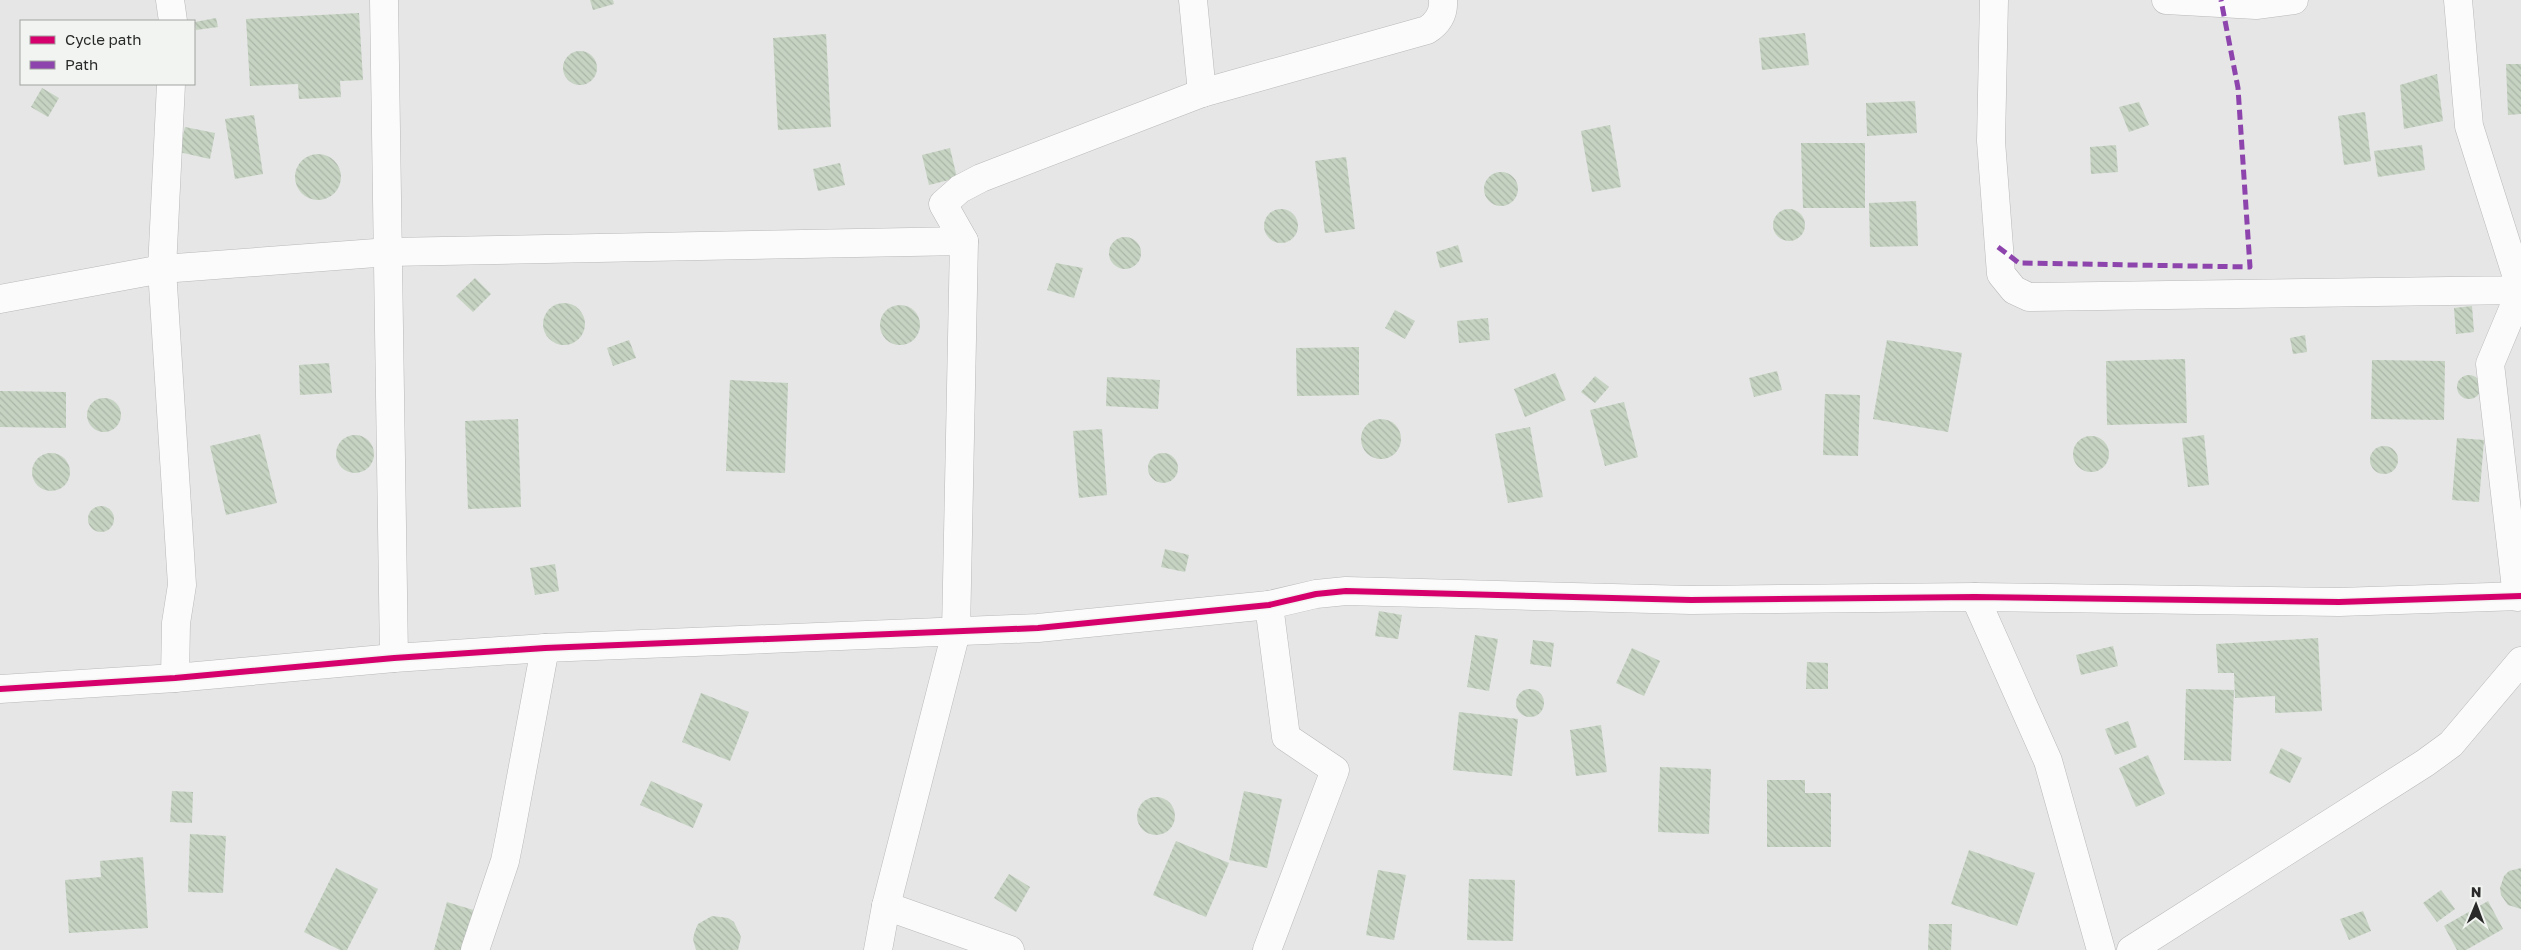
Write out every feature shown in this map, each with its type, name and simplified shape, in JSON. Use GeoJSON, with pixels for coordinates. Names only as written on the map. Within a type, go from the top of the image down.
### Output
{"type":"FeatureCollection","features":[{"type":"Feature","properties":{"kind":"street"},"geometry":{"type":"LineString","coordinates":[[170,0],[173,20]]}},
{"type":"Feature","properties":{"kind":"street"},"geometry":{"type":"LineString","coordinates":[[384,0],[394,658]]}},
{"type":"Feature","properties":{"kind":"street"},"geometry":{"type":"LineString","coordinates":[[1193,0],[1202,93]]}},
{"type":"Feature","properties":{"kind":"street"},"geometry":{"type":"LineString","coordinates":[[878,950],[886,906],[956,632],[964,241],[943,204],[960,189],[981,178],[1202,93],[1427,30],[1436,24],[1442,14],[1443,0]]}},
{"type":"Feature","properties":{"kind":"street"},"geometry":{"type":"LineString","coordinates":[[1994,0],[1991,141],[1998,247],[2001,274],[2014,290],[2029,297],[2521,290]]}},
{"type":"Feature","properties":{"kind":"street"},"geometry":{"type":"LineString","coordinates":[[2166,0],[2256,5],[2294,0]]}},
{"type":"Feature","properties":{"kind":"street"},"geometry":{"type":"LineString","coordinates":[[0,689],[175,678],[394,658],[544,648],[1038,628],[1270,605],[1316,594],[1346,591],[1691,600],[1975,597],[2340,602],[2519,596],[2490,364],[2521,290],[2468,126],[2458,0]]}},
{"type":"Feature","properties":{"kind":"street"},"geometry":{"type":"LineString","coordinates":[[171,85],[162,269],[182,585],[176,623],[175,678]]}},
{"type":"Feature","properties":{"kind":"street"},"geometry":{"type":"LineString","coordinates":[[0,299],[162,269],[389,252],[964,241]]}},
{"type":"Feature","properties":{"kind":"street"},"geometry":{"type":"LineString","coordinates":[[1975,597],[2048,761],[2101,950]]}},
{"type":"Feature","properties":{"kind":"street"},"geometry":{"type":"LineString","coordinates":[[1267,950],[1335,770],[1286,737],[1270,605]]}},
{"type":"Feature","properties":{"kind":"street"},"geometry":{"type":"LineString","coordinates":[[475,950],[510,836],[544,648]]}},
{"type":"Feature","properties":{"kind":"street"},"geometry":{"type":"LineString","coordinates":[[2131,950],[2425,763],[2451,744],[2521,661]]}},
{"type":"Feature","properties":{"kind":"street"},"geometry":{"type":"LineString","coordinates":[[886,906],[1010,950]]}},
{"type":"Feature","properties":{"kind":"building"},"geometry":{"type":"Polygon","coordinates":[[[590,0],[613,0],[614,4],[593,10],[590,0]]]}},
{"type":"Feature","properties":{"kind":"building"},"geometry":{"type":"Polygon","coordinates":[[[359,13],[363,80],[340,81],[341,97],[299,99],[298,84],[250,86],[246,19],[359,13]]]}},
{"type":"Feature","properties":{"kind":"building"},"geometry":{"type":"Polygon","coordinates":[[[216,18],[218,27],[196,30],[195,22],[216,18]]]}},
{"type":"Feature","properties":{"kind":"building"},"geometry":{"type":"Polygon","coordinates":[[[1805,33],[1809,65],[1762,70],[1759,38],[1805,33]]]}},
{"type":"Feature","properties":{"kind":"building"},"geometry":{"type":"Polygon","coordinates":[[[826,34],[831,127],[778,130],[773,38],[826,34]]]}},
{"type":"Feature","properties":{"kind":"building"},"geometry":{"type":"Polygon","coordinates":[[[580,51],[592,56],[597,68],[592,80],[580,85],[568,80],[563,68],[568,56],[580,51]]]}},
{"type":"Feature","properties":{"kind":"building"},"geometry":{"type":"Polygon","coordinates":[[[2506,64],[2521,64],[2521,114],[2508,115],[2506,64]]]}},
{"type":"Feature","properties":{"kind":"building"},"geometry":{"type":"Polygon","coordinates":[[[2437,74],[2443,121],[2404,129],[2400,85],[2437,74]]]}},
{"type":"Feature","properties":{"kind":"building"},"geometry":{"type":"Polygon","coordinates":[[[42,88],[59,98],[48,117],[31,107],[42,88]]]}},
{"type":"Feature","properties":{"kind":"building"},"geometry":{"type":"Polygon","coordinates":[[[1915,101],[1917,133],[1867,136],[1866,103],[1915,101]]]}},
{"type":"Feature","properties":{"kind":"building"},"geometry":{"type":"Polygon","coordinates":[[[2139,102],[2149,125],[2129,132],[2119,107],[2139,102]]]}},
{"type":"Feature","properties":{"kind":"building"},"geometry":{"type":"Polygon","coordinates":[[[2365,112],[2371,161],[2344,165],[2338,116],[2365,112]]]}},
{"type":"Feature","properties":{"kind":"building"},"geometry":{"type":"Polygon","coordinates":[[[254,115],[263,174],[235,179],[225,119],[254,115]]]}},
{"type":"Feature","properties":{"kind":"building"},"geometry":{"type":"Polygon","coordinates":[[[1610,125],[1621,187],[1592,192],[1581,131],[1610,125]]]}},
{"type":"Feature","properties":{"kind":"building"},"geometry":{"type":"Polygon","coordinates":[[[185,127],[215,133],[210,159],[179,152],[185,127]]]}},
{"type":"Feature","properties":{"kind":"building"},"geometry":{"type":"Polygon","coordinates":[[[1801,143],[1865,143],[1865,208],[1803,208],[1801,143]]]}},
{"type":"Feature","properties":{"kind":"building"},"geometry":{"type":"Polygon","coordinates":[[[2116,145],[2118,172],[2091,174],[2090,147],[2116,145]]]}},
{"type":"Feature","properties":{"kind":"building"},"geometry":{"type":"Polygon","coordinates":[[[2422,145],[2425,170],[2378,177],[2374,151],[2422,145]]]}},
{"type":"Feature","properties":{"kind":"building"},"geometry":{"type":"Polygon","coordinates":[[[950,148],[957,178],[929,185],[922,155],[950,148]]]}},
{"type":"Feature","properties":{"kind":"building"},"geometry":{"type":"Polygon","coordinates":[[[318,154],[331,158],[337,164],[341,177],[337,190],[331,196],[318,200],[305,196],[299,190],[295,177],[299,164],[305,158],[318,154]]]}},
{"type":"Feature","properties":{"kind":"building"},"geometry":{"type":"Polygon","coordinates":[[[1346,157],[1355,229],[1325,233],[1315,161],[1346,157]]]}},
{"type":"Feature","properties":{"kind":"building"},"geometry":{"type":"Polygon","coordinates":[[[840,163],[845,185],[818,191],[813,169],[840,163]]]}},
{"type":"Feature","properties":{"kind":"building"},"geometry":{"type":"Polygon","coordinates":[[[1501,172],[1513,177],[1518,189],[1513,201],[1501,206],[1489,201],[1484,189],[1489,177],[1501,172]]]}},
{"type":"Feature","properties":{"kind":"building"},"geometry":{"type":"Polygon","coordinates":[[[1916,201],[1918,246],[1870,247],[1869,203],[1916,201]]]}},
{"type":"Feature","properties":{"kind":"building"},"geometry":{"type":"Polygon","coordinates":[[[1281,209],[1288,210],[1293,214],[1297,219],[1297,233],[1293,238],[1288,242],[1281,243],[1274,242],[1269,238],[1265,233],[1264,226],[1265,219],[1269,214],[1274,210],[1281,209]]]}},
{"type":"Feature","properties":{"kind":"building"},"geometry":{"type":"Polygon","coordinates":[[[1789,209],[1795,210],[1800,214],[1804,219],[1804,231],[1800,236],[1795,240],[1789,241],[1783,240],[1778,236],[1774,231],[1773,225],[1774,219],[1778,214],[1783,210],[1789,209]]]}},
{"type":"Feature","properties":{"kind":"building"},"geometry":{"type":"Polygon","coordinates":[[[1125,237],[1131,238],[1136,242],[1140,247],[1140,259],[1136,264],[1131,268],[1125,269],[1119,268],[1114,264],[1110,259],[1109,253],[1110,247],[1114,242],[1119,238],[1125,237]]]}},
{"type":"Feature","properties":{"kind":"building"},"geometry":{"type":"Polygon","coordinates":[[[1458,245],[1463,262],[1440,268],[1436,252],[1458,245]]]}},
{"type":"Feature","properties":{"kind":"building"},"geometry":{"type":"Polygon","coordinates":[[[1056,263],[1083,268],[1074,298],[1047,290],[1056,263]]]}},
{"type":"Feature","properties":{"kind":"building"},"geometry":{"type":"Polygon","coordinates":[[[475,278],[491,294],[473,312],[456,296],[475,278]]]}},
{"type":"Feature","properties":{"kind":"building"},"geometry":{"type":"Polygon","coordinates":[[[568,303],[576,306],[582,312],[585,324],[582,336],[576,342],[560,345],[552,342],[546,336],[543,320],[546,312],[552,306],[568,303]]]}},
{"type":"Feature","properties":{"kind":"building"},"geometry":{"type":"Polygon","coordinates":[[[900,305],[914,311],[920,325],[914,339],[900,345],[886,339],[880,325],[886,311],[900,305]]]}},
{"type":"Feature","properties":{"kind":"building"},"geometry":{"type":"Polygon","coordinates":[[[2472,306],[2474,332],[2456,334],[2454,308],[2472,306]]]}},
{"type":"Feature","properties":{"kind":"building"},"geometry":{"type":"Polygon","coordinates":[[[1395,310],[1415,321],[1405,339],[1385,328],[1395,310]]]}},
{"type":"Feature","properties":{"kind":"building"},"geometry":{"type":"Polygon","coordinates":[[[1488,318],[1490,340],[1459,343],[1457,321],[1488,318]]]}},
{"type":"Feature","properties":{"kind":"building"},"geometry":{"type":"Polygon","coordinates":[[[2305,335],[2307,352],[2293,354],[2290,338],[2305,335]]]}},
{"type":"Feature","properties":{"kind":"building"},"geometry":{"type":"Polygon","coordinates":[[[629,340],[636,358],[613,366],[607,348],[629,340]]]}},
{"type":"Feature","properties":{"kind":"building"},"geometry":{"type":"Polygon","coordinates":[[[1887,340],[1962,353],[1948,432],[1873,419],[1887,340]]]}},
{"type":"Feature","properties":{"kind":"building"},"geometry":{"type":"Polygon","coordinates":[[[1359,347],[1359,395],[1297,396],[1296,348],[1359,347]]]}},
{"type":"Feature","properties":{"kind":"building"},"geometry":{"type":"Polygon","coordinates":[[[2185,359],[2187,423],[2107,425],[2106,361],[2185,359]]]}},
{"type":"Feature","properties":{"kind":"building"},"geometry":{"type":"Polygon","coordinates":[[[2372,360],[2445,361],[2444,420],[2371,419],[2372,360]]]}},
{"type":"Feature","properties":{"kind":"building"},"geometry":{"type":"Polygon","coordinates":[[[329,363],[332,393],[300,395],[299,365],[329,363]]]}},
{"type":"Feature","properties":{"kind":"building"},"geometry":{"type":"Polygon","coordinates":[[[1777,371],[1782,390],[1754,397],[1749,378],[1777,371]]]}},
{"type":"Feature","properties":{"kind":"building"},"geometry":{"type":"Polygon","coordinates":[[[1555,373],[1566,400],[1525,417],[1514,389],[1555,373]]]}},
{"type":"Feature","properties":{"kind":"building"},"geometry":{"type":"Polygon","coordinates":[[[2469,375],[2477,379],[2481,387],[2477,395],[2469,399],[2461,395],[2457,387],[2461,379],[2469,375]]]}},
{"type":"Feature","properties":{"kind":"building"},"geometry":{"type":"Polygon","coordinates":[[[1595,376],[1609,387],[1595,403],[1581,392],[1595,376]]]}},
{"type":"Feature","properties":{"kind":"building"},"geometry":{"type":"Polygon","coordinates":[[[1107,377],[1160,380],[1158,409],[1106,406],[1107,377]]]}},
{"type":"Feature","properties":{"kind":"building"},"geometry":{"type":"Polygon","coordinates":[[[730,380],[788,383],[785,473],[726,471],[730,380]]]}},
{"type":"Feature","properties":{"kind":"building"},"geometry":{"type":"Polygon","coordinates":[[[0,391],[66,392],[66,428],[0,427],[0,391]]]}},
{"type":"Feature","properties":{"kind":"building"},"geometry":{"type":"Polygon","coordinates":[[[1825,394],[1860,395],[1858,456],[1823,455],[1825,394]]]}},
{"type":"Feature","properties":{"kind":"building"},"geometry":{"type":"Polygon","coordinates":[[[104,398],[111,399],[116,403],[120,408],[120,422],[116,427],[111,431],[104,432],[97,431],[92,427],[88,422],[87,415],[88,408],[92,403],[97,399],[104,398]]]}},
{"type":"Feature","properties":{"kind":"building"},"geometry":{"type":"Polygon","coordinates":[[[1624,402],[1638,457],[1605,466],[1590,410],[1624,402]]]}},
{"type":"Feature","properties":{"kind":"building"},"geometry":{"type":"Polygon","coordinates":[[[518,419],[521,507],[468,509],[465,421],[518,419]]]}},
{"type":"Feature","properties":{"kind":"building"},"geometry":{"type":"Polygon","coordinates":[[[1381,419],[1395,425],[1401,439],[1395,453],[1381,459],[1367,453],[1361,439],[1367,425],[1381,419]]]}},
{"type":"Feature","properties":{"kind":"building"},"geometry":{"type":"Polygon","coordinates":[[[1530,427],[1543,497],[1508,503],[1495,434],[1530,427]]]}},
{"type":"Feature","properties":{"kind":"building"},"geometry":{"type":"Polygon","coordinates":[[[1102,429],[1107,495],[1079,498],[1073,431],[1102,429]]]}},
{"type":"Feature","properties":{"kind":"building"},"geometry":{"type":"Polygon","coordinates":[[[260,434],[277,503],[226,515],[210,446],[260,434]]]}},
{"type":"Feature","properties":{"kind":"building"},"geometry":{"type":"Polygon","coordinates":[[[355,435],[369,440],[374,454],[369,468],[355,473],[341,468],[336,454],[341,440],[355,435]]]}},
{"type":"Feature","properties":{"kind":"building"},"geometry":{"type":"Polygon","coordinates":[[[2204,435],[2209,485],[2188,487],[2182,438],[2204,435]]]}},
{"type":"Feature","properties":{"kind":"building"},"geometry":{"type":"Polygon","coordinates":[[[2091,436],[2098,437],[2104,441],[2108,447],[2108,461],[2104,467],[2098,471],[2091,472],[2084,471],[2078,467],[2074,461],[2073,454],[2074,447],[2078,441],[2084,437],[2091,436]]]}},
{"type":"Feature","properties":{"kind":"building"},"geometry":{"type":"Polygon","coordinates":[[[2457,438],[2484,440],[2479,502],[2452,500],[2457,438]]]}},
{"type":"Feature","properties":{"kind":"building"},"geometry":{"type":"Polygon","coordinates":[[[2384,446],[2394,450],[2398,460],[2394,470],[2384,474],[2374,470],[2370,460],[2374,450],[2384,446]]]}},
{"type":"Feature","properties":{"kind":"building"},"geometry":{"type":"Polygon","coordinates":[[[51,453],[64,459],[70,472],[64,485],[51,491],[38,485],[32,472],[38,459],[51,453]]]}},
{"type":"Feature","properties":{"kind":"building"},"geometry":{"type":"Polygon","coordinates":[[[1163,453],[1174,457],[1178,468],[1174,479],[1163,483],[1152,479],[1148,468],[1152,457],[1163,453]]]}},
{"type":"Feature","properties":{"kind":"building"},"geometry":{"type":"Polygon","coordinates":[[[101,506],[110,510],[114,519],[110,528],[101,532],[92,528],[88,519],[92,510],[101,506]]]}},
{"type":"Feature","properties":{"kind":"building"},"geometry":{"type":"Polygon","coordinates":[[[1165,549],[1189,555],[1185,572],[1161,567],[1165,549]]]}},
{"type":"Feature","properties":{"kind":"building"},"geometry":{"type":"Polygon","coordinates":[[[555,564],[559,591],[535,595],[530,568],[555,564]]]}},
{"type":"Feature","properties":{"kind":"building"},"geometry":{"type":"Polygon","coordinates":[[[1379,611],[1402,615],[1398,639],[1375,636],[1379,611]]]}},
{"type":"Feature","properties":{"kind":"building"},"geometry":{"type":"Polygon","coordinates":[[[1475,635],[1498,639],[1489,691],[1467,687],[1475,635]]]}},
{"type":"Feature","properties":{"kind":"building"},"geometry":{"type":"Polygon","coordinates":[[[2318,638],[2322,711],[2275,713],[2275,696],[2235,698],[2234,673],[2218,673],[2216,644],[2318,638]]]}},
{"type":"Feature","properties":{"kind":"building"},"geometry":{"type":"Polygon","coordinates":[[[1533,640],[1554,643],[1551,667],[1530,664],[1533,640]]]}},
{"type":"Feature","properties":{"kind":"building"},"geometry":{"type":"Polygon","coordinates":[[[2113,646],[2118,666],[2081,675],[2076,655],[2113,646]]]}},
{"type":"Feature","properties":{"kind":"building"},"geometry":{"type":"Polygon","coordinates":[[[1632,648],[1660,661],[1644,696],[1616,683],[1632,648]]]}},
{"type":"Feature","properties":{"kind":"building"},"geometry":{"type":"Polygon","coordinates":[[[1807,662],[1828,663],[1828,689],[1806,689],[1807,662]]]}},
{"type":"Feature","properties":{"kind":"building"},"geometry":{"type":"Polygon","coordinates":[[[1530,689],[1540,693],[1544,703],[1540,713],[1530,717],[1520,713],[1516,703],[1520,693],[1530,689]]]}},
{"type":"Feature","properties":{"kind":"building"},"geometry":{"type":"Polygon","coordinates":[[[2186,689],[2234,690],[2231,761],[2184,760],[2186,689]]]}},
{"type":"Feature","properties":{"kind":"building"},"geometry":{"type":"Polygon","coordinates":[[[701,693],[749,712],[730,761],[682,742],[701,693]]]}},
{"type":"Feature","properties":{"kind":"building"},"geometry":{"type":"Polygon","coordinates":[[[1459,712],[1518,719],[1512,776],[1453,770],[1459,712]]]}},
{"type":"Feature","properties":{"kind":"building"},"geometry":{"type":"Polygon","coordinates":[[[2128,721],[2137,747],[2115,755],[2105,729],[2128,721]]]}},
{"type":"Feature","properties":{"kind":"building"},"geometry":{"type":"Polygon","coordinates":[[[1601,725],[1607,772],[1576,776],[1570,730],[1601,725]]]}},
{"type":"Feature","properties":{"kind":"building"},"geometry":{"type":"Polygon","coordinates":[[[2281,748],[2302,758],[2290,783],[2269,773],[2281,748]]]}},
{"type":"Feature","properties":{"kind":"building"},"geometry":{"type":"Polygon","coordinates":[[[2148,755],[2165,794],[2136,807],[2119,768],[2148,755]]]}},
{"type":"Feature","properties":{"kind":"building"},"geometry":{"type":"Polygon","coordinates":[[[1660,767],[1711,769],[1709,834],[1658,832],[1660,767]]]}},
{"type":"Feature","properties":{"kind":"building"},"geometry":{"type":"Polygon","coordinates":[[[1767,780],[1805,780],[1805,793],[1831,793],[1831,847],[1767,847],[1767,780]]]}},
{"type":"Feature","properties":{"kind":"building"},"geometry":{"type":"Polygon","coordinates":[[[651,781],[703,804],[693,828],[640,805],[651,781]]]}},
{"type":"Feature","properties":{"kind":"building"},"geometry":{"type":"Polygon","coordinates":[[[172,791],[193,792],[192,823],[170,822],[172,791]]]}},
{"type":"Feature","properties":{"kind":"building"},"geometry":{"type":"Polygon","coordinates":[[[1244,791],[1282,799],[1267,868],[1229,860],[1244,791]]]}},
{"type":"Feature","properties":{"kind":"building"},"geometry":{"type":"Polygon","coordinates":[[[1156,797],[1170,802],[1175,816],[1170,830],[1156,835],[1142,830],[1137,816],[1142,802],[1156,797]]]}},
{"type":"Feature","properties":{"kind":"building"},"geometry":{"type":"Polygon","coordinates":[[[190,834],[226,836],[223,893],[188,892],[190,834]]]}},
{"type":"Feature","properties":{"kind":"building"},"geometry":{"type":"Polygon","coordinates":[[[1176,841],[1229,863],[1206,917],[1153,895],[1176,841]]]}},
{"type":"Feature","properties":{"kind":"building"},"geometry":{"type":"Polygon","coordinates":[[[1969,850],[2035,873],[2017,926],[1951,904],[1969,850]]]}},
{"type":"Feature","properties":{"kind":"building"},"geometry":{"type":"Polygon","coordinates":[[[143,857],[148,928],[69,933],[65,880],[101,877],[100,861],[143,857]]]}},
{"type":"Feature","properties":{"kind":"building"},"geometry":{"type":"Polygon","coordinates":[[[336,868],[378,889],[347,950],[340,950],[304,932],[336,868]]]}},
{"type":"Feature","properties":{"kind":"building"},"geometry":{"type":"Polygon","coordinates":[[[2521,868],[2521,909],[2508,905],[2501,895],[2500,888],[2504,876],[2509,871],[2521,868]]]}},
{"type":"Feature","properties":{"kind":"building"},"geometry":{"type":"Polygon","coordinates":[[[1378,870],[1406,875],[1394,940],[1366,935],[1378,870]]]}},
{"type":"Feature","properties":{"kind":"building"},"geometry":{"type":"Polygon","coordinates":[[[1009,874],[1030,887],[1016,912],[994,898],[1009,874]]]}},
{"type":"Feature","properties":{"kind":"building"},"geometry":{"type":"Polygon","coordinates":[[[1469,879],[1515,880],[1513,941],[1467,940],[1469,879]]]}},
{"type":"Feature","properties":{"kind":"building"},"geometry":{"type":"Polygon","coordinates":[[[2441,890],[2455,909],[2437,922],[2423,903],[2441,890]]]}},
{"type":"Feature","properties":{"kind":"building"},"geometry":{"type":"Polygon","coordinates":[[[2488,901],[2503,929],[2466,950],[2457,950],[2444,926],[2488,901]]]}},
{"type":"Feature","properties":{"kind":"building"},"geometry":{"type":"Polygon","coordinates":[[[447,902],[480,912],[469,950],[434,950],[447,902]]]}},
{"type":"Feature","properties":{"kind":"building"},"geometry":{"type":"Polygon","coordinates":[[[2363,911],[2371,931],[2349,940],[2340,919],[2363,911]]]}},
{"type":"Feature","properties":{"kind":"building"},"geometry":{"type":"Polygon","coordinates":[[[712,916],[728,918],[734,922],[741,937],[738,950],[696,950],[693,939],[698,924],[712,916]]]}},
{"type":"Feature","properties":{"kind":"building"},"geometry":{"type":"Polygon","coordinates":[[[1929,924],[1952,924],[1951,950],[1928,950],[1929,924]]]}},
{"type":"Feature","properties":{"kind":"marked path"},"geometry":{"type":"LineString","coordinates":[[1998,247],[2019,263],[2250,267],[2238,88],[2221,0]]}},
{"type":"Feature","properties":{"kind":"cycle path"},"geometry":{"type":"LineString","coordinates":[[0,689],[175,678],[394,658],[545,648],[1038,628],[1269,605],[1316,594],[1346,591],[1691,600],[1975,597],[2339,602],[2521,596]]}}]}
